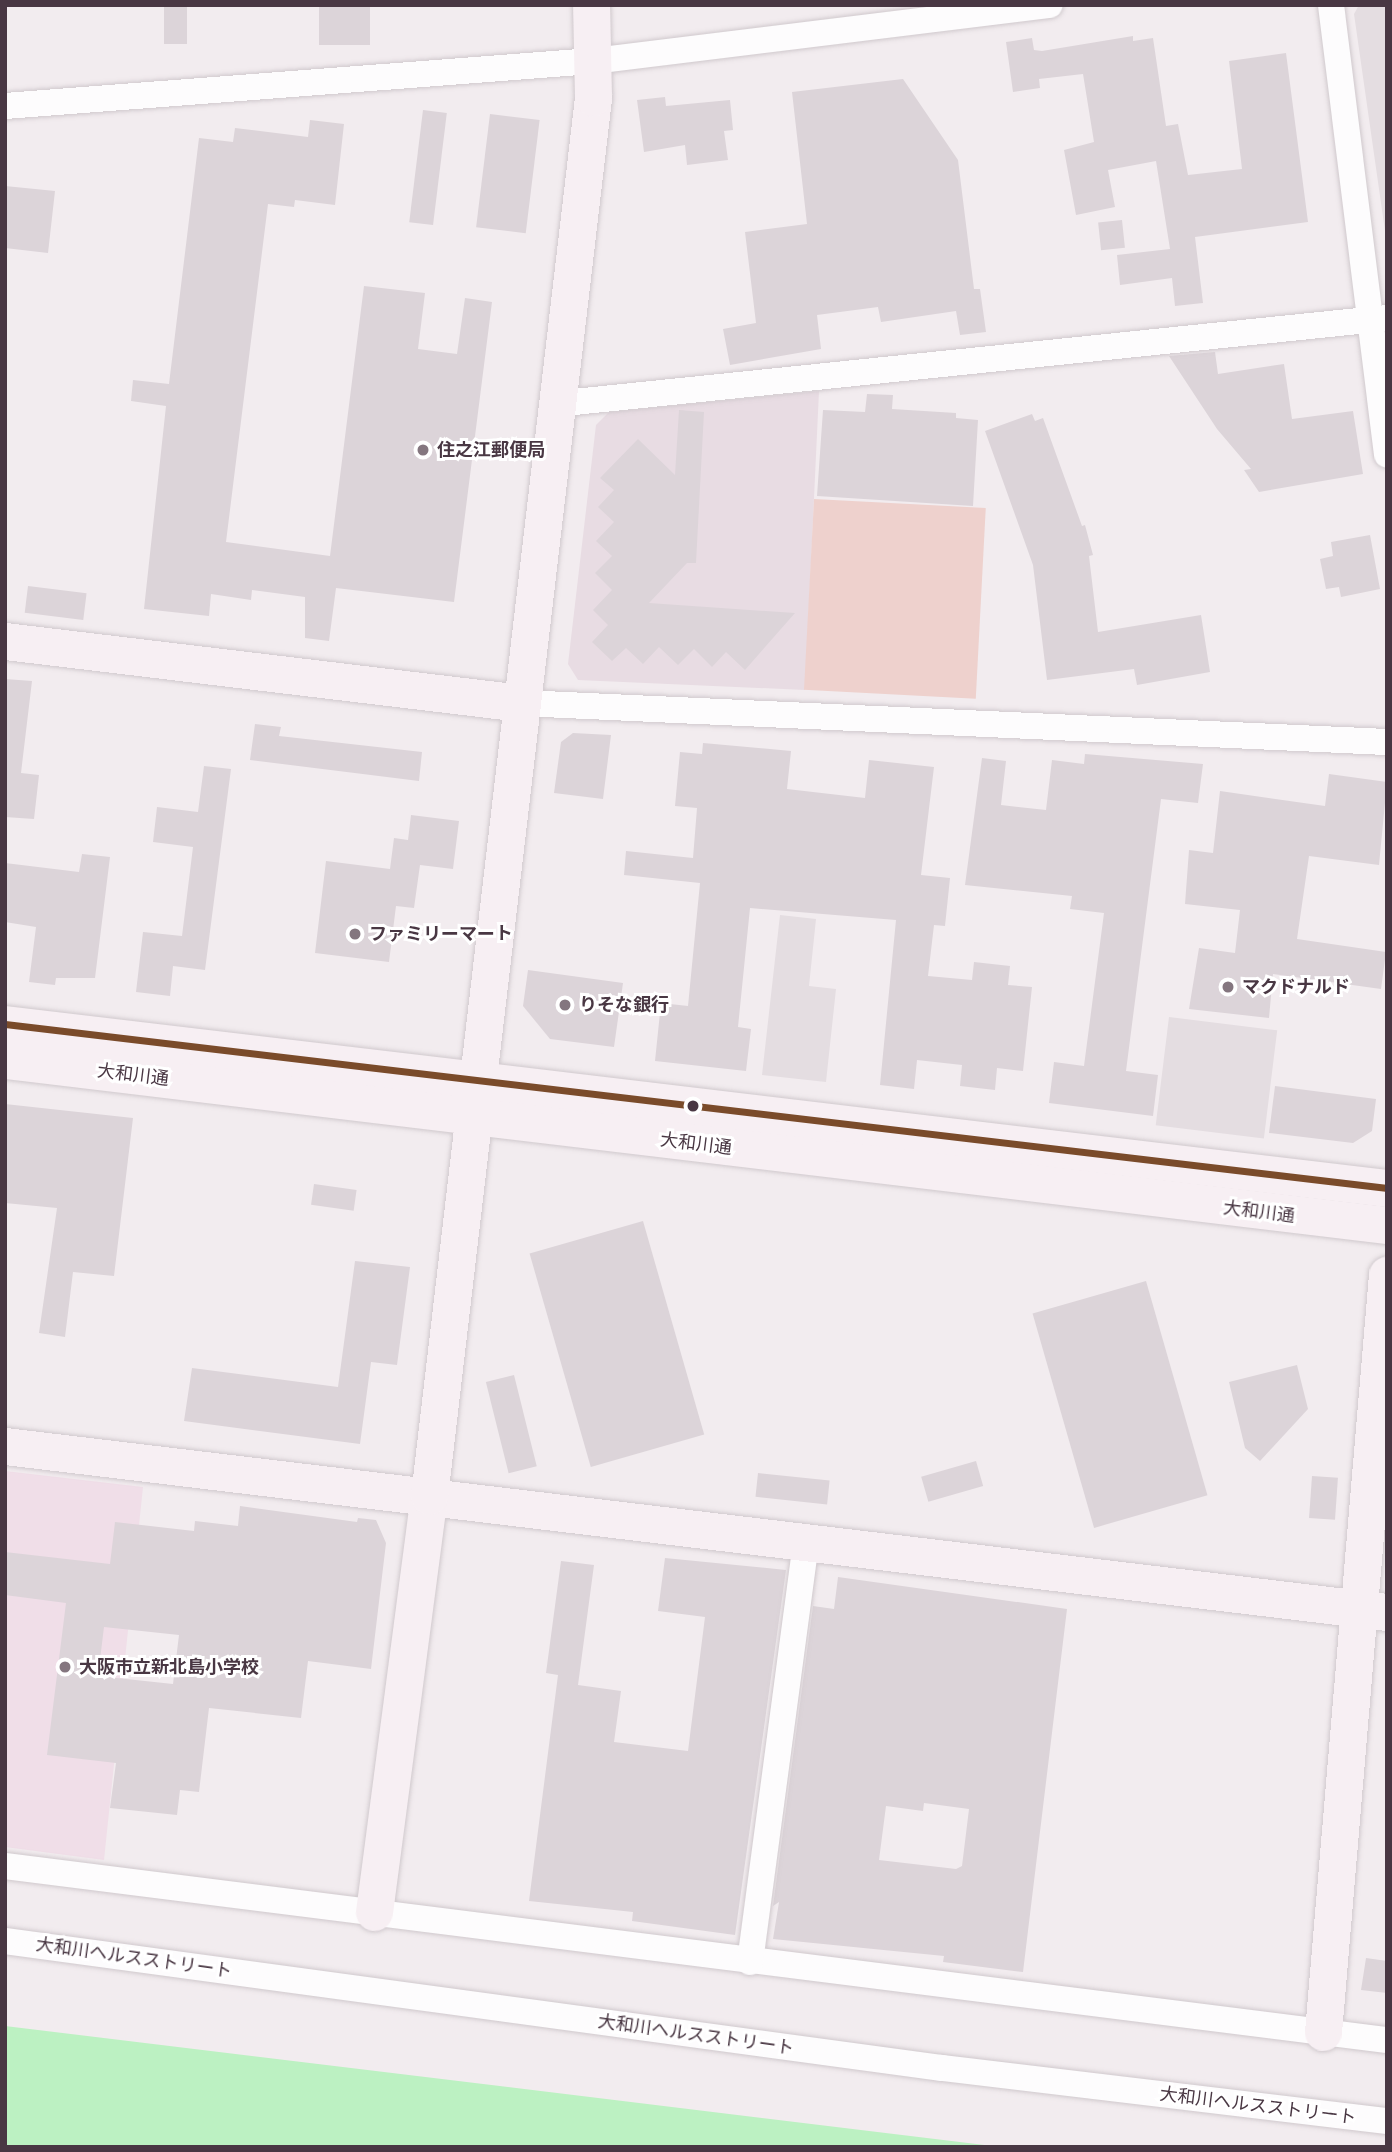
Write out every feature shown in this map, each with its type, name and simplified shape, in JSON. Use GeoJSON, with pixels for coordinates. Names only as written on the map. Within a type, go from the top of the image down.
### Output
{"type":"FeatureCollection","features":[{"type":"Feature","properties":{"kind":"street"},"geometry":{"type":"LineString","coordinates":[[374,1912],[429,1496],[593,97],[591,5]]}},
{"type":"Feature","properties":{"kind":"street"},"geometry":{"type":"LineString","coordinates":[[5,106],[593,61],[1049,5]]}},
{"type":"Feature","properties":{"kind":"street"},"geometry":{"type":"LineString","coordinates":[[1331,5],[1377,319],[1387,455]]}},
{"type":"Feature","properties":{"kind":"street"},"geometry":{"type":"LineString","coordinates":[[555,404],[1377,319]]}},
{"type":"Feature","properties":{"kind":"street"},"geometry":{"type":"LineString","coordinates":[[5,640],[521,703],[1387,742]]}},
{"type":"Feature","properties":{"kind":"street","name":"大和川通"},"geometry":{"type":"LineString","coordinates":[[5,1024],[475,1099],[1387,1225]]}},
{"type":"Feature","properties":{"kind":"street","name":"大和川通"},"geometry":{"type":"LineString","coordinates":[[5,1060],[475,1099],[1387,1188]]}},
{"type":"Feature","properties":{"kind":"street"},"geometry":{"type":"LineString","coordinates":[[1323,2032],[1373,1610],[1387,1275]]}},
{"type":"Feature","properties":{"kind":"street"},"geometry":{"type":"LineString","coordinates":[[5,1446],[1373,1610]]}},
{"type":"Feature","properties":{"kind":"street"},"geometry":{"type":"LineString","coordinates":[[750,1962],[806,1540]]}},
{"type":"Feature","properties":{"kind":"street"},"geometry":{"type":"LineString","coordinates":[[5,1866],[750,1962],[1387,2040]]}},
{"type":"Feature","properties":{"kind":"street","name":"大和川ヘルスストリート"},"geometry":{"type":"LineString","coordinates":[[5,1941],[942,2068],[1387,2121]]}},
{"type":"Feature","properties":{"kind":"shaded area"},"geometry":{"type":"Polygon","coordinates":[[[1359,5],[1387,5],[1387,245],[1354,14],[1359,5]]]}},
{"type":"Feature","properties":{"kind":"shaded area"},"geometry":{"type":"Polygon","coordinates":[[[819,391],[805,690],[578,680],[568,664],[596,425],[609,412],[819,391]]]}},
{"type":"Feature","properties":{"kind":"shaded area"},"geometry":{"type":"Polygon","coordinates":[[[814,499],[986,508],[976,699],[804,690],[814,499]]]}},
{"type":"Feature","properties":{"kind":"shaded area"},"geometry":{"type":"Polygon","coordinates":[[[780,915],[816,919],[809,986],[836,989],[826,1082],[762,1075],[780,915]]]}},
{"type":"Feature","properties":{"kind":"shaded area"},"geometry":{"type":"Polygon","coordinates":[[[1169,1017],[1277,1030],[1264,1138],[1156,1125],[1169,1017]]]}},
{"type":"Feature","properties":{"kind":"shaded area","name":"大阪市立新北島小学校"},"geometry":{"type":"Polygon","coordinates":[[[5,1471],[143,1487],[104,1860],[5,1847],[5,1471]]]}},
{"type":"Feature","properties":{"kind":"shaded area"},"geometry":{"type":"Polygon","coordinates":[[[5,2026],[1001,2147],[5,2147],[5,2026]]]}},
{"type":"Feature","properties":{"kind":"building"},"geometry":{"type":"Polygon","coordinates":[[[164,5],[187,5],[187,44],[164,44],[164,5]]]}},
{"type":"Feature","properties":{"kind":"building"},"geometry":{"type":"Polygon","coordinates":[[[319,5],[370,5],[370,45],[319,45],[319,5]]]}},
{"type":"Feature","properties":{"kind":"building"},"geometry":{"type":"Polygon","coordinates":[[[1133,36],[1133,41],[1153,38],[1166,126],[1178,124],[1188,175],[1242,169],[1229,61],[1286,53],[1308,222],[1195,237],[1203,303],[1175,306],[1172,278],[1120,285],[1117,255],[1170,249],[1156,161],[1108,170],[1115,207],[1076,215],[1064,150],[1094,142],[1083,74],[1039,79],[1040,88],[1013,92],[1006,42],[1032,38],[1034,50],[1042,51],[1133,36]]]}},
{"type":"Feature","properties":{"kind":"building"},"geometry":{"type":"Polygon","coordinates":[[[903,79],[958,160],[974,289],[980,289],[986,332],[960,335],[956,311],[881,322],[878,307],[817,315],[821,349],[730,365],[723,329],[756,323],[745,232],[807,224],[792,92],[903,79]]]}},
{"type":"Feature","properties":{"kind":"building"},"geometry":{"type":"Polygon","coordinates":[[[665,97],[666,106],[730,100],[733,130],[724,131],[728,160],[687,165],[685,145],[644,152],[637,100],[665,97]]]}},
{"type":"Feature","properties":{"kind":"building"},"geometry":{"type":"Polygon","coordinates":[[[423,110],[447,113],[433,225],[409,222],[423,110]]]}},
{"type":"Feature","properties":{"kind":"building"},"geometry":{"type":"Polygon","coordinates":[[[490,114],[540,120],[526,233],[476,227],[490,114]]]}},
{"type":"Feature","properties":{"kind":"building"},"geometry":{"type":"Polygon","coordinates":[[[310,120],[344,124],[335,205],[295,200],[294,207],[268,204],[226,542],[330,556],[364,286],[425,293],[418,349],[457,354],[465,298],[492,302],[454,602],[336,588],[329,641],[305,638],[305,597],[252,590],[251,600],[211,594],[209,616],[144,609],[166,406],[131,401],[133,380],[169,384],[199,138],[233,142],[235,128],[308,137],[310,120]]]}},
{"type":"Feature","properties":{"kind":"building"},"geometry":{"type":"Polygon","coordinates":[[[5,186],[55,191],[48,253],[5,248],[5,186]]]}},
{"type":"Feature","properties":{"kind":"building"},"geometry":{"type":"Polygon","coordinates":[[[1122,220],[1125,248],[1101,250],[1098,223],[1122,220]]]}},
{"type":"Feature","properties":{"kind":"building"},"geometry":{"type":"Polygon","coordinates":[[[1215,352],[1218,374],[1284,364],[1292,419],[1353,411],[1363,474],[1259,492],[1244,470],[1251,469],[1217,429],[1169,356],[1215,352]]]}},
{"type":"Feature","properties":{"kind":"building"},"geometry":{"type":"Polygon","coordinates":[[[867,394],[893,395],[892,409],[956,413],[956,418],[978,420],[973,506],[817,496],[823,410],[865,412],[867,394]]]}},
{"type":"Feature","properties":{"kind":"building"},"geometry":{"type":"Polygon","coordinates":[[[679,410],[704,412],[696,563],[687,563],[649,603],[795,613],[745,670],[726,652],[712,667],[694,649],[678,665],[659,647],[643,664],[626,648],[612,661],[592,642],[608,625],[593,610],[612,590],[595,573],[612,556],[596,541],[614,522],[598,507],[614,490],[600,478],[638,439],[675,475],[679,410]]]}},
{"type":"Feature","properties":{"kind":"building"},"geometry":{"type":"Polygon","coordinates":[[[1032,414],[1035,421],[1043,418],[1082,526],[1085,525],[1093,555],[1089,556],[1098,632],[1201,615],[1210,672],[1137,685],[1134,669],[1047,680],[1033,565],[985,431],[1032,414]]]}},
{"type":"Feature","properties":{"kind":"building"},"geometry":{"type":"Polygon","coordinates":[[[1370,535],[1380,589],[1341,597],[1339,587],[1326,589],[1320,559],[1333,556],[1331,542],[1370,535]]]}},
{"type":"Feature","properties":{"kind":"building"},"geometry":{"type":"Polygon","coordinates":[[[28,586],[87,593],[83,620],[25,613],[28,586]]]}},
{"type":"Feature","properties":{"kind":"building"},"geometry":{"type":"Polygon","coordinates":[[[5,679],[32,681],[21,773],[39,775],[34,819],[5,817],[5,679]]]}},
{"type":"Feature","properties":{"kind":"building"},"geometry":{"type":"Polygon","coordinates":[[[255,724],[281,727],[279,736],[422,752],[419,781],[250,760],[255,724]]]}},
{"type":"Feature","properties":{"kind":"building"},"geometry":{"type":"Polygon","coordinates":[[[573,733],[611,735],[603,799],[554,793],[561,742],[573,733]]]}},
{"type":"Feature","properties":{"kind":"building"},"geometry":{"type":"Polygon","coordinates":[[[703,743],[791,751],[787,789],[865,798],[869,760],[934,767],[921,875],[950,878],[945,926],[934,925],[928,976],[972,980],[974,962],[1010,966],[1008,985],[1032,987],[1023,1071],[997,1068],[995,1090],[960,1086],[962,1065],[917,1060],[914,1089],[880,1085],[896,920],[750,908],[738,1027],[751,1029],[746,1071],[655,1061],[661,1003],[688,1006],[700,883],[624,875],[626,851],[693,858],[697,808],[675,806],[680,752],[702,754],[703,743]]]}},
{"type":"Feature","properties":{"kind":"building"},"geometry":{"type":"Polygon","coordinates":[[[1085,754],[1203,764],[1198,803],[1161,799],[1126,1071],[1158,1075],[1153,1116],[1049,1103],[1054,1062],[1084,1066],[1104,913],[1070,909],[1072,896],[965,885],[982,758],[1006,761],[1001,805],[1046,810],[1052,760],[1084,764],[1085,754]]]}},
{"type":"Feature","properties":{"kind":"building"},"geometry":{"type":"Polygon","coordinates":[[[204,766],[231,769],[205,970],[173,966],[170,996],[136,992],[143,932],[182,936],[193,847],[153,842],[157,807],[198,812],[204,766]]]}},
{"type":"Feature","properties":{"kind":"building"},"geometry":{"type":"Polygon","coordinates":[[[1329,774],[1387,782],[1379,865],[1309,856],[1297,939],[1386,952],[1381,989],[1273,974],[1269,1018],[1189,1009],[1199,948],[1235,953],[1240,910],[1185,904],[1189,850],[1213,853],[1220,791],[1325,806],[1329,774]]]}},
{"type":"Feature","properties":{"kind":"building"},"geometry":{"type":"Polygon","coordinates":[[[411,815],[459,821],[453,869],[420,865],[414,908],[396,906],[389,962],[315,953],[326,861],[390,869],[394,838],[408,840],[411,815]]]}},
{"type":"Feature","properties":{"kind":"building"},"geometry":{"type":"Polygon","coordinates":[[[82,854],[110,857],[95,978],[56,978],[55,985],[29,982],[36,927],[5,922],[5,863],[79,872],[82,854]]]}},
{"type":"Feature","properties":{"kind":"building"},"geometry":{"type":"Polygon","coordinates":[[[528,970],[623,983],[614,1047],[550,1039],[523,1006],[528,970]]]}},
{"type":"Feature","properties":{"kind":"building"},"geometry":{"type":"Polygon","coordinates":[[[1275,1086],[1376,1099],[1372,1131],[1353,1143],[1269,1133],[1275,1086]]]}},
{"type":"Feature","properties":{"kind":"building"},"geometry":{"type":"Polygon","coordinates":[[[5,1104],[133,1118],[114,1276],[73,1272],[65,1337],[39,1333],[57,1208],[5,1203],[5,1104]]]}},
{"type":"Feature","properties":{"kind":"building"},"geometry":{"type":"Polygon","coordinates":[[[314,1184],[357,1190],[354,1211],[311,1205],[314,1184]]]}},
{"type":"Feature","properties":{"kind":"building"},"geometry":{"type":"Polygon","coordinates":[[[643,1221],[704,1434],[591,1467],[530,1254],[643,1221]]]}},
{"type":"Feature","properties":{"kind":"building"},"geometry":{"type":"Polygon","coordinates":[[[355,1261],[410,1267],[397,1365],[371,1362],[360,1444],[184,1421],[192,1368],[338,1387],[355,1261]]]}},
{"type":"Feature","properties":{"kind":"building"},"geometry":{"type":"Polygon","coordinates":[[[1146,1281],[1207,1495],[1094,1528],[1033,1314],[1146,1281]]]}},
{"type":"Feature","properties":{"kind":"building"},"geometry":{"type":"Polygon","coordinates":[[[1297,1365],[1308,1409],[1260,1461],[1245,1448],[1229,1382],[1297,1365]]]}},
{"type":"Feature","properties":{"kind":"building"},"geometry":{"type":"Polygon","coordinates":[[[514,1375],[537,1466],[509,1473],[486,1382],[514,1375]]]}},
{"type":"Feature","properties":{"kind":"building"},"geometry":{"type":"Polygon","coordinates":[[[976,1461],[983,1486],[928,1502],[921,1477],[976,1461]]]}},
{"type":"Feature","properties":{"kind":"building"},"geometry":{"type":"Polygon","coordinates":[[[758,1473],[830,1481],[827,1504],[755,1497],[758,1473]]]}},
{"type":"Feature","properties":{"kind":"building"},"geometry":{"type":"Polygon","coordinates":[[[1312,1476],[1338,1478],[1335,1520],[1309,1518],[1312,1476]]]}},
{"type":"Feature","properties":{"kind":"building"},"geometry":{"type":"Polygon","coordinates":[[[240,1506],[357,1522],[358,1518],[376,1520],[386,1543],[371,1669],[308,1661],[301,1718],[209,1708],[199,1792],[180,1790],[177,1815],[110,1808],[116,1763],[47,1755],[66,1603],[5,1595],[5,1552],[110,1564],[115,1522],[194,1531],[195,1521],[238,1526],[240,1506]],[[104,1627],[98,1676],[173,1684],[179,1635],[104,1627]]]}},
{"type":"Feature","properties":{"kind":"building"},"geometry":{"type":"Polygon","coordinates":[[[665,1558],[786,1570],[735,1935],[632,1921],[633,1912],[529,1901],[558,1675],[546,1673],[561,1561],[594,1565],[578,1685],[621,1691],[614,1742],[688,1751],[705,1617],[658,1611],[665,1558]]]}},
{"type":"Feature","properties":{"kind":"building"},"geometry":{"type":"Polygon","coordinates":[[[838,1577],[1067,1609],[1023,1972],[943,1962],[944,1956],[773,1939],[779,1902],[773,1906],[813,1606],[834,1609],[838,1577]],[[924,1803],[923,1811],[886,1806],[879,1860],[956,1869],[962,1866],[969,1809],[924,1803]]]}},
{"type":"Feature","properties":{"kind":"building"},"geometry":{"type":"Polygon","coordinates":[[[1366,1958],[1387,1961],[1387,1993],[1361,1990],[1366,1958]]]}},
{"type":"Feature","properties":{"kind":"transit line"},"geometry":{"type":"LineString","coordinates":[[5,1024],[1387,1188]]}},
{"type":"Feature","properties":{"kind":"place","name":"住之江郵便局"},"geometry":{"type":"Point","coordinates":[423,450]}},
{"type":"Feature","properties":{"kind":"place","name":"ファミリーマート"},"geometry":{"type":"Point","coordinates":[355,934]}},
{"type":"Feature","properties":{"kind":"place","name":"マクドナルド"},"geometry":{"type":"Point","coordinates":[1228,987]}},
{"type":"Feature","properties":{"kind":"place","name":"りそな銀行"},"geometry":{"type":"Point","coordinates":[565,1005]}},
{"type":"Feature","properties":{"kind":"place","name":"大阪市立新北島小学校"},"geometry":{"type":"Point","coordinates":[65,1667]}}]}
